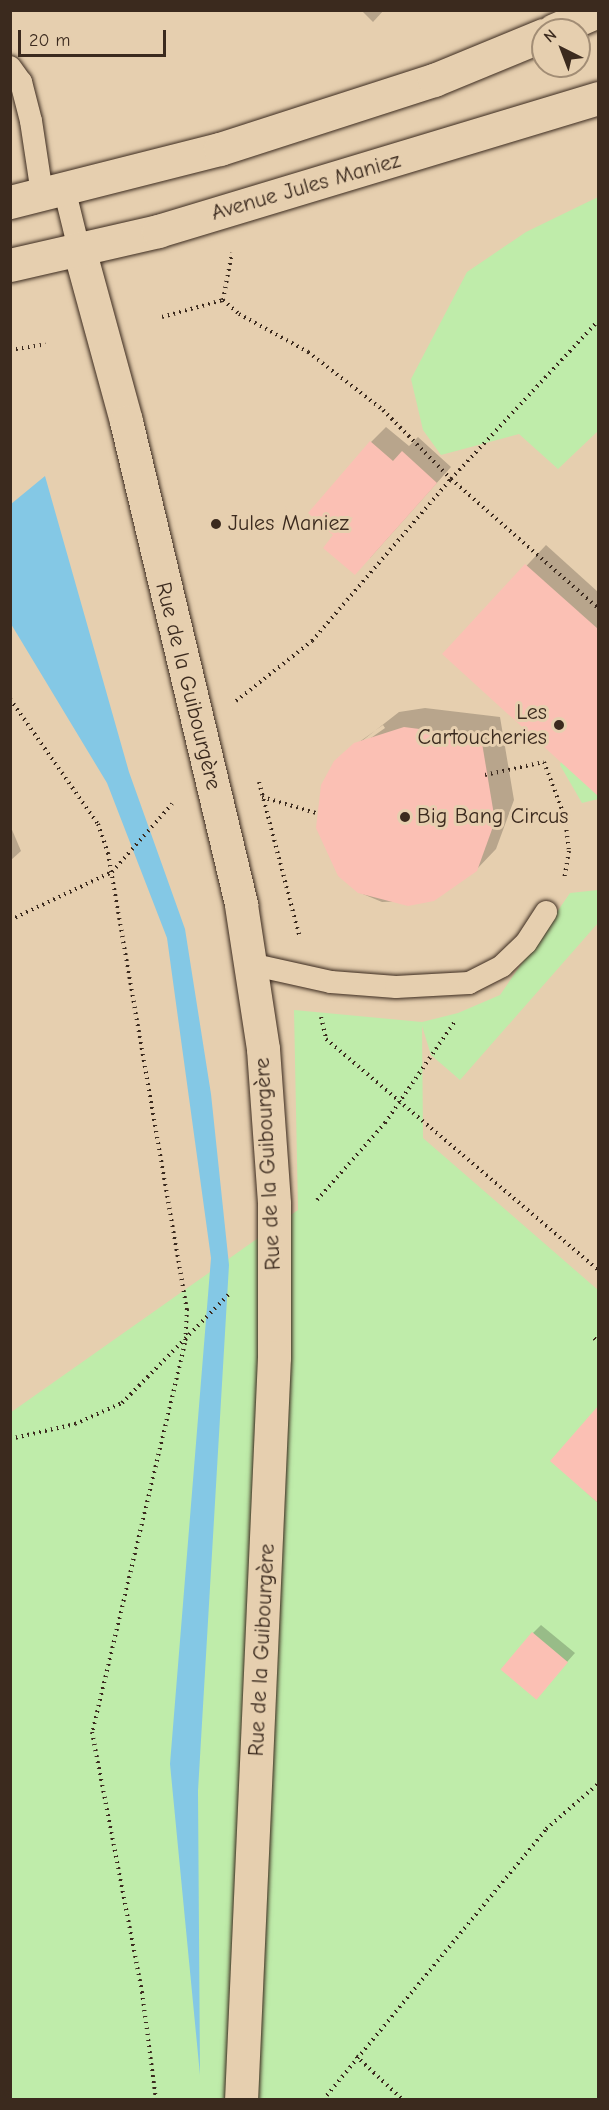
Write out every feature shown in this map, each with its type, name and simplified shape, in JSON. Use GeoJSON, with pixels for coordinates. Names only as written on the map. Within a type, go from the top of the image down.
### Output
{"type":"FeatureCollection","features":[{"type":"Feature","properties":{"kind":"street"},"geometry":{"type":"LineString","coordinates":[[582,18],[598,11]]}},
{"type":"Feature","properties":{"kind":"street"},"geometry":{"type":"LineString","coordinates":[[10,202],[220,149],[349,107],[531,39]]}},
{"type":"Feature","properties":{"kind":"street","name":"Avenue Jules Maniez"},"geometry":{"type":"LineString","coordinates":[[10,265],[158,231],[598,98]]}},
{"type":"Feature","properties":{"kind":"street","name":"Rue de la Guibourgère"},"geometry":{"type":"LineString","coordinates":[[78,249],[126,422],[212,782],[250,964],[263,1049],[274,1248],[269,1500],[242,2100]]}},
{"type":"Feature","properties":{"kind":"lane"},"geometry":{"type":"LineString","coordinates":[[10,67],[21,82],[53,191],[78,249]]}},
{"type":"Feature","properties":{"kind":"lane"},"geometry":{"type":"LineString","coordinates":[[250,964],[321,980],[396,987],[469,983],[487,974],[526,943],[546,912]]}},
{"type":"Feature","properties":{"kind":"path"},"geometry":{"type":"LineString","coordinates":[[223,300],[233,248]]}},
{"type":"Feature","properties":{"kind":"path"},"geometry":{"type":"LineString","coordinates":[[162,317],[223,300],[347,381],[451,479],[598,608]]}},
{"type":"Feature","properties":{"kind":"path"},"geometry":{"type":"LineString","coordinates":[[201,739],[229,705],[281,671],[312,641],[451,479],[598,321]]}},
{"type":"Feature","properties":{"kind":"path"},"geometry":{"type":"LineString","coordinates":[[10,350],[46,344]]}},
{"type":"Feature","properties":{"kind":"path"},"geometry":{"type":"LineString","coordinates":[[10,699],[98,825],[112,872],[187,1309],[185,1343],[92,1732],[142,1992],[156,2100]]}},
{"type":"Feature","properties":{"kind":"path"},"geometry":{"type":"LineString","coordinates":[[485,775],[544,762],[565,818],[569,851],[563,883],[546,912]]}},
{"type":"Feature","properties":{"kind":"path"},"geometry":{"type":"LineString","coordinates":[[212,782],[316,813]]}},
{"type":"Feature","properties":{"kind":"path"},"geometry":{"type":"LineString","coordinates":[[10,920],[112,872],[165,816]]}},
{"type":"Feature","properties":{"kind":"path"},"geometry":{"type":"LineString","coordinates":[[10,1439],[75,1424],[122,1403],[185,1343],[274,1248],[385,1123],[487,974]]}},
{"type":"Feature","properties":{"kind":"path"},"geometry":{"type":"LineString","coordinates":[[594,1338],[598,1342]]}},
{"type":"Feature","properties":{"kind":"path"},"geometry":{"type":"LineString","coordinates":[[323,2100],[356,2056],[546,1828],[598,1784]]}},
{"type":"Feature","properties":{"kind":"path"},"geometry":{"type":"LineString","coordinates":[[356,2056],[404,2100]]}},
{"type":"Feature","properties":{"kind":"green space"},"geometry":{"type":"Polygon","coordinates":[[[598,197],[598,431],[558,469],[519,434],[441,455],[423,430],[411,379],[467,272],[526,232],[598,197]]]}},
{"type":"Feature","properties":{"kind":"green space"},"geometry":{"type":"Polygon","coordinates":[[[598,715],[598,799],[582,803],[560,765],[570,740],[598,715]]]}},
{"type":"Feature","properties":{"kind":"green space"},"geometry":{"type":"Polygon","coordinates":[[[598,890],[598,923],[460,1080],[431,1055],[422,1026],[423,1138],[598,1290],[598,2099],[11,2099],[10,1413],[298,1210],[294,1010],[422,1022],[458,1013],[500,995],[570,893],[598,890]]]}},
{"type":"Feature","properties":{"kind":"water"},"geometry":{"type":"Polygon","coordinates":[[[45,476],[129,772],[185,929],[211,1094],[229,1265],[198,1791],[200,2075],[170,1764],[211,1258],[167,938],[107,783],[11,624],[11,504],[45,476]]]}},
{"type":"Feature","properties":{"kind":"building"},"geometry":{"type":"Polygon","coordinates":[[[370,441],[393,461],[402,451],[437,483],[355,575],[323,548],[333,535],[308,513],[370,441]]]}},
{"type":"Feature","properties":{"kind":"building","name":"Les Cartoucheries"},"geometry":{"type":"Polygon","coordinates":[[[525,564],[598,629],[598,796],[442,654],[525,564]]]}},
{"type":"Feature","properties":{"kind":"building","name":"Big Bang Circus"},"geometry":{"type":"Polygon","coordinates":[[[404,727],[481,737],[495,821],[477,871],[434,901],[408,906],[358,893],[338,876],[316,828],[321,785],[334,761],[354,743],[404,727]]]}},
{"type":"Feature","properties":{"kind":"building"},"geometry":{"type":"Polygon","coordinates":[[[598,1406],[598,1503],[550,1461],[598,1406]]]}},
{"type":"Feature","properties":{"kind":"building"},"geometry":{"type":"Polygon","coordinates":[[[532,1632],[568,1662],[537,1700],[501,1670],[532,1632]]]}},
{"type":"Feature","properties":{"kind":"place","name":"Jules Maniez"},"geometry":{"type":"Point","coordinates":[216,524]}},
{"type":"Feature","properties":{"kind":"place","name":"Les Cartoucheries"},"geometry":{"type":"Point","coordinates":[559,725]}},
{"type":"Feature","properties":{"kind":"place","name":"Big Bang Circus"},"geometry":{"type":"Point","coordinates":[405,817]}}]}
